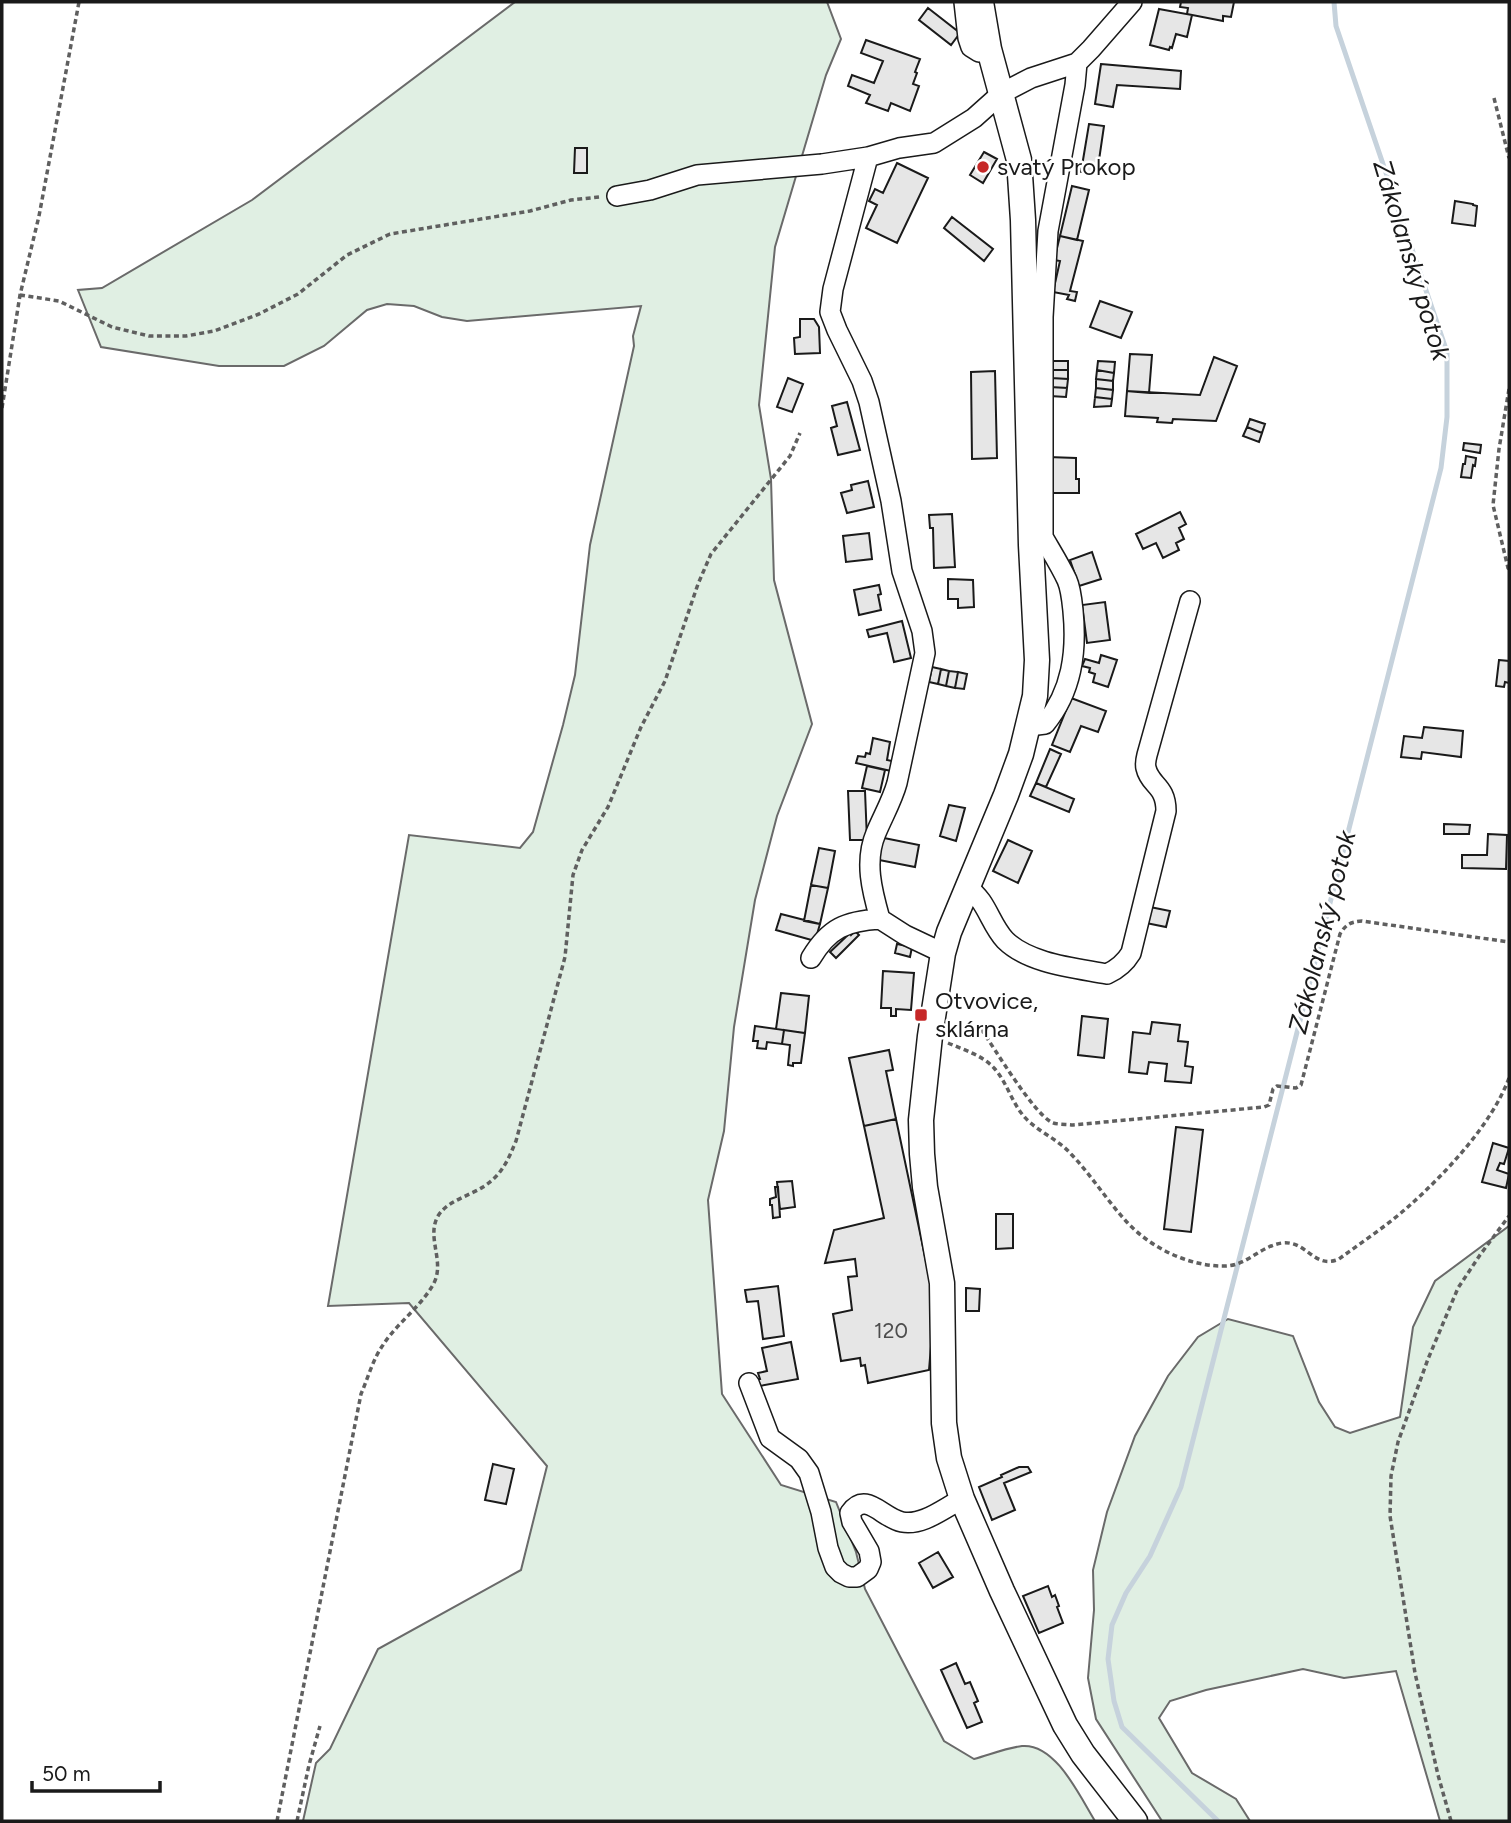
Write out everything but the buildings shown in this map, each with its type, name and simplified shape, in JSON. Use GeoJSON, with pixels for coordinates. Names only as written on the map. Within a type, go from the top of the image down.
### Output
{"type":"FeatureCollection","features":[{"type":"Feature","properties":{"kind":"main road"},"geometry":{"type":"LineString","coordinates":[[981,2],[989,49],[1019,160],[1037,541],[1037,660],[1035,696],[1021,754],[949,932],[943,953],[930,1036],[921,1120],[922,1154],[942,1283],[944,1423],[949,1458],[962,1499],[1065,1725],[1083,1754],[1135,1821]]}},
{"type":"Feature","properties":{"kind":"street"},"geometry":{"type":"LineString","coordinates":[[964,2],[971,47],[979,52],[989,49]]}},
{"type":"Feature","properties":{"kind":"street"},"geometry":{"type":"LineString","coordinates":[[617,195],[650,190],[697,175],[868,157],[899,148],[934,143],[974,118],[1002,93],[1031,78],[1077,63],[1132,2]]}},
{"type":"Feature","properties":{"kind":"street"},"geometry":{"type":"LineString","coordinates":[[1028,726],[1045,724],[1057,709],[1067,685],[1074,656],[1072,603],[1068,581],[1037,541],[1048,231],[1077,63]]}},
{"type":"Feature","properties":{"kind":"street"},"geometry":{"type":"LineString","coordinates":[[868,157],[833,289],[830,312],[863,381],[869,402],[891,501],[902,571],[922,631],[925,653],[895,792],[871,848],[869,866],[880,919]]}},
{"type":"Feature","properties":{"kind":"street"},"geometry":{"type":"LineString","coordinates":[[968,888],[982,900],[1006,941],[1024,953],[1042,961],[1107,974],[1125,962],[1131,953],[1166,811],[1163,792],[1146,767],[1147,755],[1190,601]]}},
{"type":"Feature","properties":{"kind":"street"},"geometry":{"type":"LineString","coordinates":[[811,958],[826,937],[841,927],[858,920],[880,919],[905,935],[943,953]]}},
{"type":"Feature","properties":{"kind":"street"},"geometry":{"type":"LineString","coordinates":[[749,1383],[770,1438],[799,1459],[809,1474],[821,1512],[828,1548],[835,1567],[841,1573],[858,1577],[869,1569],[871,1562],[869,1551],[852,1522],[850,1513],[857,1504],[872,1506],[894,1520],[917,1522],[962,1499]]}},
{"type":"Feature","properties":{"kind":"path"},"geometry":{"type":"LineString","coordinates":[[2,408],[20,295],[39,216],[79,2]]}},
{"type":"Feature","properties":{"kind":"path"},"geometry":{"type":"LineString","coordinates":[[1494,98],[1509,158]]}},
{"type":"Feature","properties":{"kind":"path"},"geometry":{"type":"LineString","coordinates":[[20,295],[60,301],[112,327],[149,336],[186,336],[214,331],[259,314],[298,293],[346,255],[390,234],[530,211],[571,200],[617,195]]}},
{"type":"Feature","properties":{"kind":"path"},"geometry":{"type":"LineString","coordinates":[[1509,389],[1493,505],[1509,569]]}},
{"type":"Feature","properties":{"kind":"path"},"geometry":{"type":"LineString","coordinates":[[277,1821],[361,1394],[382,1346],[435,1282],[439,1266],[433,1230],[438,1215],[449,1205],[485,1186],[505,1167],[516,1141],[565,957],[573,875],[582,849],[608,807],[640,727],[666,681],[698,584],[711,554],[790,456],[800,433]]}},
{"type":"Feature","properties":{"kind":"path"},"geometry":{"type":"LineString","coordinates":[[981,1029],[1031,1102],[1055,1124],[1073,1125],[1264,1107],[1269,1105],[1273,1089],[1277,1086],[1296,1088],[1301,1085],[1340,934],[1345,925],[1362,921],[1509,942]]}},
{"type":"Feature","properties":{"kind":"path"},"geometry":{"type":"LineString","coordinates":[[930,1036],[975,1054],[995,1069],[1022,1114],[1071,1153],[1135,1231],[1176,1257],[1220,1266],[1229,1266],[1249,1259],[1270,1246],[1283,1243],[1294,1244],[1322,1262],[1331,1263],[1339,1259],[1409,1207],[1459,1155],[1484,1125],[1504,1092],[1509,1078]]}},
{"type":"Feature","properties":{"kind":"path"},"geometry":{"type":"LineString","coordinates":[[1451,1821],[1415,1673],[1390,1516],[1391,1476],[1398,1442],[1428,1359],[1458,1288],[1509,1216]]}},
{"type":"Feature","properties":{"kind":"path"},"geometry":{"type":"LineString","coordinates":[[297,1821],[320,1726]]}},
{"type":"Feature","properties":{"kind":"green space"},"geometry":{"type":"Polygon","coordinates":[[[515,2],[827,2],[841,39],[826,75],[775,247],[759,405],[771,479],[774,580],[812,724],[777,816],[755,900],[734,1027],[724,1131],[708,1200],[722,1394],[781,1485],[836,1502],[856,1552],[865,1589],[944,1741],[974,1759],[1022,1746],[1034,1747],[1046,1753],[1066,1773],[1095,1821],[303,1821],[316,1763],[330,1749],[378,1649],[521,1570],[547,1466],[409,1303],[328,1306],[409,835],[520,848],[533,832],[575,675],[590,545],[641,306],[467,321],[442,317],[414,306],[387,304],[367,310],[324,346],[284,366],[219,366],[101,347],[78,290],[102,288],[252,200],[515,2]]]}},
{"type":"Feature","properties":{"kind":"green space"},"geometry":{"type":"Polygon","coordinates":[[[1509,1226],[1509,1821],[1440,1821],[1396,1671],[1344,1678],[1303,1669],[1206,1690],[1170,1701],[1159,1718],[1192,1773],[1236,1799],[1250,1821],[1162,1821],[1096,1719],[1088,1678],[1094,1610],[1093,1570],[1107,1512],[1135,1436],[1168,1376],[1198,1337],[1228,1319],[1293,1336],[1319,1402],[1335,1427],[1350,1433],[1400,1417],[1413,1327],[1435,1281],[1509,1226]]]}},
{"type":"Feature","properties":{"kind":"waterway","name":"Zákolanský potok"},"geometry":{"type":"LineString","coordinates":[[1218,1821],[1122,1727],[1114,1701],[1108,1659],[1112,1625],[1126,1593],[1150,1556],[1181,1487],[1441,468],[1447,417],[1447,352],[1336,26],[1334,2]]}},
{"type":"Feature","properties":{"kind":"place","name":"svatý Prokop"},"geometry":{"type":"Point","coordinates":[983,167]}},
{"type":"Feature","properties":{"kind":"place","name":"Otvovice, sklárna"},"geometry":{"type":"Point","coordinates":[921,1015]}}]}
